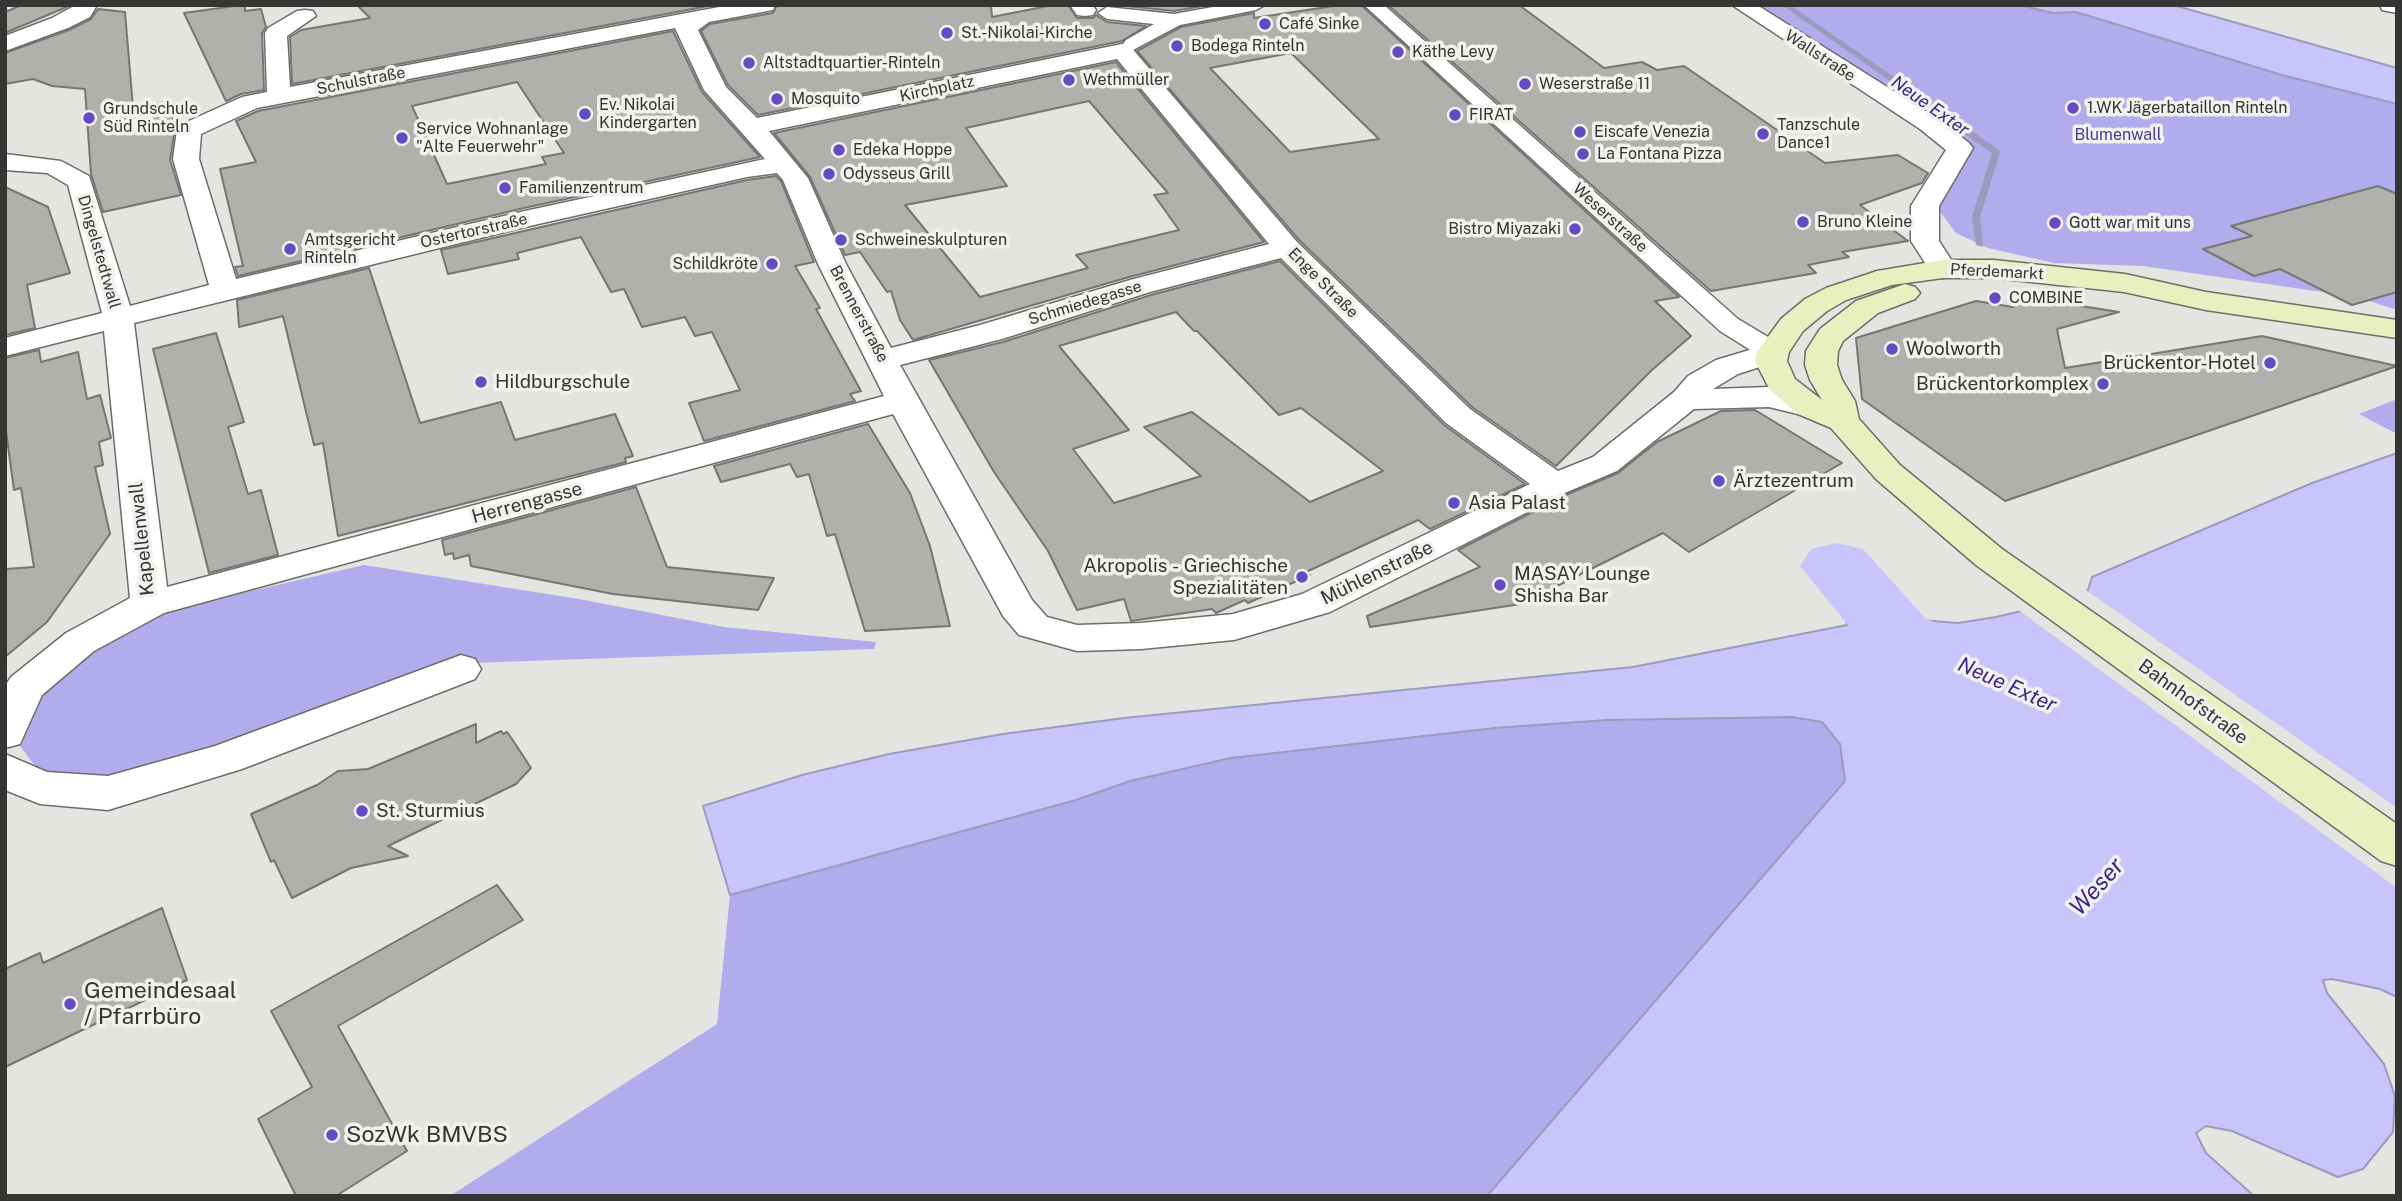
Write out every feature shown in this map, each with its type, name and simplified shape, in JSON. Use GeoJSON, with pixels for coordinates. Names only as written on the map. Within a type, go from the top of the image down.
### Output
{"type":"FeatureCollection","features":[{"type":"Feature","properties":{"kind":"main road","name":"Pferdemarkt"},"geometry":{"type":"LineString","coordinates":[[1773,352],[1793,325],[1816,305],[1836,294],[1887,277],[1943,269],[1994,270],[2125,283],[2163,293],[2397,329]]}},
{"type":"Feature","properties":{"kind":"main road","name":"Pferdemarkt"},"geometry":{"type":"LineString","coordinates":[[1843,421],[1839,401],[1826,380],[1821,365],[1822,351],[1832,336],[1867,307],[1889,297],[1926,288],[1978,285],[2045,287],[2126,295],[2163,293]]}},
{"type":"Feature","properties":{"kind":"main road"},"geometry":{"type":"LineString","coordinates":[[1773,352],[1771,361],[1781,383],[1810,407],[1843,421]]}},
{"type":"Feature","properties":{"kind":"main road","name":"Bahnhofstraße"},"geometry":{"type":"LineString","coordinates":[[1843,421],[1888,472],[1989,557],[2397,848]]}},
{"type":"Feature","properties":{"kind":"street"},"geometry":{"type":"LineString","coordinates":[[5,44],[60,23],[82,12],[87,5]]}},
{"type":"Feature","properties":{"kind":"street","name":"Schulstraße"},"geometry":{"type":"LineString","coordinates":[[225,290],[186,159],[189,130],[250,102],[698,11],[765,5]]}},
{"type":"Feature","properties":{"kind":"street"},"geometry":{"type":"LineString","coordinates":[[1107,13],[1186,14],[1256,5]]}},
{"type":"Feature","properties":{"kind":"street","name":"Weserstraße"},"geometry":{"type":"LineString","coordinates":[[1373,5],[1729,325],[1773,352]]}},
{"type":"Feature","properties":{"kind":"street","name":"Wallstraße"},"geometry":{"type":"LineString","coordinates":[[1742,5],[1928,124],[1960,149],[1924,206],[1925,242],[1943,269]]}},
{"type":"Feature","properties":{"kind":"street"},"geometry":{"type":"LineString","coordinates":[[2390,5],[2397,7]]}},
{"type":"Feature","properties":{"kind":"street","name":"Brennerstraße"},"geometry":{"type":"LineString","coordinates":[[698,11],[686,28],[716,90],[795,178],[832,264],[903,401],[1017,607],[1032,626]]}},
{"type":"Feature","properties":{"kind":"street"},"geometry":{"type":"LineString","coordinates":[[1128,47],[1186,14]]}},
{"type":"Feature","properties":{"kind":"street"},"geometry":{"type":"LineString","coordinates":[[279,96],[276,33],[304,16]]}},
{"type":"Feature","properties":{"kind":"street","name":"Kirchplatz"},"geometry":{"type":"LineString","coordinates":[[752,127],[1128,47]]}},
{"type":"Feature","properties":{"kind":"street","name":"Enge Straße"},"geometry":{"type":"LineString","coordinates":[[1128,47],[1287,248],[1458,416],[1555,485]]}},
{"type":"Feature","properties":{"kind":"street","name":"Dingelstedtwall"},"geometry":{"type":"LineString","coordinates":[[5,162],[51,166],[80,182],[118,317]]}},
{"type":"Feature","properties":{"kind":"street","name":"Ostertorstraße"},"geometry":{"type":"LineString","coordinates":[[5,347],[225,290],[564,210],[747,169],[782,164]]}},
{"type":"Feature","properties":{"kind":"street","name":"Schmiedegasse"},"geometry":{"type":"LineString","coordinates":[[883,360],[991,332],[1140,286],[1287,248]]}},
{"type":"Feature","properties":{"kind":"street","name":"Kapellenwall"},"geometry":{"type":"LineString","coordinates":[[5,733],[26,687],[80,642],[150,604],[118,317]]}},
{"type":"Feature","properties":{"kind":"street","name":"Mühlenstraße"},"geometry":{"type":"LineString","coordinates":[[1032,626],[1077,638],[1141,636],[1234,627],[1315,603],[1555,485],[1605,464],[1686,399],[1699,383],[1773,352]]}},
{"type":"Feature","properties":{"kind":"street"},"geometry":{"type":"LineString","coordinates":[[1686,399],[1769,397],[1810,407]]}},
{"type":"Feature","properties":{"kind":"street","name":"Herrengasse"},"geometry":{"type":"LineString","coordinates":[[150,604],[903,401]]}},
{"type":"Feature","properties":{"kind":"street"},"geometry":{"type":"LineString","coordinates":[[5,770],[40,788],[108,793],[227,758],[461,669]]}},
{"type":"Feature","properties":{"kind":"green space","name":"Blumenwall"},"geometry":{"type":"Polygon","coordinates":[[[1754,5],[2173,5],[2397,68],[2397,194],[2378,186],[2232,226],[2252,236],[2280,269],[2397,292],[2397,310],[2357,297],[2143,266],[2054,263],[1988,248],[1956,233],[1933,203],[1971,153],[1947,130],[1754,5]]]}},
{"type":"Feature","properties":{"kind":"green space"},"geometry":{"type":"Polygon","coordinates":[[[2397,399],[2397,434],[2359,414],[2397,399]]]}},
{"type":"Feature","properties":{"kind":"green space"},"geometry":{"type":"Polygon","coordinates":[[[364,565],[579,599],[724,627],[876,642],[874,649],[470,663],[110,785],[42,775],[14,738],[50,684],[125,628],[160,612],[364,565]]]}},
{"type":"Feature","properties":{"kind":"green space"},"geometry":{"type":"Polygon","coordinates":[[[1792,717],[1822,722],[1840,744],[1845,781],[1487,1196],[450,1196],[717,1024],[730,895],[1076,800],[1130,781],[1231,758],[1495,728],[1607,720],[1792,717]]]}},
{"type":"Feature","properties":{"kind":"water"},"geometry":{"type":"Polygon","coordinates":[[[2020,5],[2173,5],[2397,68],[2397,104],[2282,75],[2076,12],[2053,13],[2020,5]]]}},
{"type":"Feature","properties":{"kind":"water","name":"Weser"},"geometry":{"type":"Polygon","coordinates":[[[2397,453],[2397,997],[2380,989],[2332,979],[2323,980],[2327,993],[2384,1064],[2395,1096],[2393,1132],[2363,1169],[2338,1177],[2232,1131],[2206,1126],[2196,1133],[2206,1153],[2254,1196],[1487,1196],[1845,781],[1840,744],[1822,722],[1792,717],[1607,720],[1495,728],[1231,758],[1130,781],[1076,800],[730,895],[703,806],[802,775],[889,754],[1003,734],[1124,718],[1633,667],[1847,625],[1835,581],[1857,578],[1897,618],[1958,623],[1996,617],[2069,600],[2088,590],[2092,577],[2312,483],[2397,453]]]}},
{"type":"Feature","properties":{"kind":"pier"},"geometry":{"type":"Polygon","coordinates":[[[2083,588],[2397,808],[2397,888],[2017,609],[2067,596],[2083,588]]]}},
{"type":"Feature","properties":{"kind":"building"},"geometry":{"type":"Polygon","coordinates":[[[22,5],[69,6],[5,33],[5,12],[22,5]]]}},
{"type":"Feature","properties":{"kind":"building"},"geometry":{"type":"Polygon","coordinates":[[[245,5],[245,11],[261,9],[266,27],[262,33],[264,90],[241,94],[226,101],[184,13],[245,5]]]}},
{"type":"Feature","properties":{"kind":"building"},"geometry":{"type":"Polygon","coordinates":[[[357,5],[714,5],[292,84],[290,37],[301,30],[370,18],[357,5]]]}},
{"type":"Feature","properties":{"kind":"building"},"geometry":{"type":"Polygon","coordinates":[[[777,5],[991,5],[992,17],[1053,5],[1068,5],[1077,18],[1093,18],[1096,15],[1107,22],[1146,26],[1122,41],[758,115],[728,85],[701,31],[710,24],[773,13],[777,5]]]}},
{"type":"Feature","properties":{"kind":"building"},"geometry":{"type":"Polygon","coordinates":[[[1116,5],[1208,5],[1174,11],[1116,5]]]}},
{"type":"Feature","properties":{"kind":"building"},"geometry":{"type":"Polygon","coordinates":[[[1340,5],[1361,5],[1679,297],[1655,301],[1691,336],[1652,370],[1556,466],[1472,407],[1299,240],[1137,51],[1181,27],[1254,13],[1254,18],[1340,5]],[[1291,53],[1210,68],[1290,152],[1379,139],[1291,53]]]}},
{"type":"Feature","properties":{"kind":"building"},"geometry":{"type":"Polygon","coordinates":[[[1388,5],[1519,5],[1604,68],[1642,62],[1657,70],[1684,66],[1825,163],[1898,155],[1928,173],[1922,183],[1860,205],[1908,241],[1842,252],[1849,257],[1808,265],[1816,273],[1711,291],[1388,5]]]}},
{"type":"Feature","properties":{"kind":"building"},"geometry":{"type":"Polygon","coordinates":[[[98,9],[125,12],[133,108],[170,101],[175,129],[170,160],[181,195],[103,212],[91,174],[85,89],[52,86],[33,79],[5,84],[5,53],[69,30],[91,19],[98,9]]]}},
{"type":"Feature","properties":{"kind":"building"},"geometry":{"type":"Polygon","coordinates":[[[673,31],[702,92],[760,157],[524,208],[238,276],[235,267],[243,266],[220,169],[256,162],[236,121],[258,111],[673,31]],[[517,82],[412,106],[447,184],[546,164],[542,157],[564,153],[517,82]]]}},
{"type":"Feature","properties":{"kind":"building"},"geometry":{"type":"Polygon","coordinates":[[[1116,62],[1264,242],[1129,277],[913,340],[900,320],[891,291],[887,292],[860,252],[845,255],[810,177],[774,133],[1116,62]],[[1089,101],[966,128],[1007,186],[905,205],[980,297],[1088,268],[1076,255],[1179,230],[1154,195],[1168,193],[1089,101]]]}},
{"type":"Feature","properties":{"kind":"building"},"geometry":{"type":"Polygon","coordinates":[[[776,176],[781,181],[814,262],[795,266],[820,308],[816,309],[861,391],[850,394],[855,401],[704,441],[689,403],[740,390],[712,332],[695,336],[685,317],[642,327],[624,289],[611,292],[581,237],[517,253],[519,259],[448,274],[441,250],[747,180],[776,176]]]}},
{"type":"Feature","properties":{"kind":"building"},"geometry":{"type":"Polygon","coordinates":[[[2378,186],[2397,194],[2397,292],[2352,305],[2280,269],[2254,276],[2203,249],[2252,236],[2231,226],[2378,186]]]}},
{"type":"Feature","properties":{"kind":"building"},"geometry":{"type":"Polygon","coordinates":[[[5,187],[48,207],[70,273],[27,285],[35,328],[5,335],[5,187]]]}},
{"type":"Feature","properties":{"kind":"building"},"geometry":{"type":"Polygon","coordinates":[[[1280,261],[1444,425],[1525,484],[1430,529],[1418,520],[1306,572],[1310,575],[1248,603],[1245,600],[1216,613],[1212,609],[1131,621],[1124,599],[1077,610],[1048,551],[994,472],[929,360],[1003,342],[1151,295],[1280,261]],[[1176,312],[1059,346],[1129,430],[1073,449],[1114,503],[1201,476],[1144,427],[1192,412],[1310,502],[1383,471],[1301,408],[1279,415],[1197,331],[1176,312]]]}},
{"type":"Feature","properties":{"kind":"building"},"geometry":{"type":"Polygon","coordinates":[[[369,268],[420,423],[501,402],[515,440],[615,414],[633,456],[625,458],[626,462],[338,536],[323,443],[314,445],[283,316],[239,327],[237,300],[369,268]]]}},
{"type":"Feature","properties":{"kind":"building","name":"Brückentorkomplex"},"geometry":{"type":"Polygon","coordinates":[[[2030,298],[2119,312],[2057,329],[2065,368],[2262,336],[2397,366],[2005,501],[1862,399],[1856,338],[1976,301],[2013,307],[2030,298]]]}},
{"type":"Feature","properties":{"kind":"building"},"geometry":{"type":"Polygon","coordinates":[[[216,333],[244,422],[228,427],[248,494],[261,490],[278,555],[209,573],[153,349],[216,333]]]}},
{"type":"Feature","properties":{"kind":"building"},"geometry":{"type":"Polygon","coordinates":[[[39,350],[41,362],[78,352],[87,399],[100,395],[111,438],[99,442],[103,465],[95,467],[110,534],[47,622],[5,657],[5,569],[34,567],[21,488],[14,490],[5,424],[5,358],[39,350]]]}},
{"type":"Feature","properties":{"kind":"building"},"geometry":{"type":"Polygon","coordinates":[[[1755,410],[1842,463],[1689,552],[1663,533],[1521,604],[1370,627],[1367,616],[1480,567],[1458,550],[1568,494],[1618,473],[1657,442],[1721,411],[1755,410]]]}},
{"type":"Feature","properties":{"kind":"building"},"geometry":{"type":"Polygon","coordinates":[[[868,424],[910,493],[930,546],[950,626],[865,631],[835,534],[827,536],[809,474],[797,477],[790,464],[721,482],[714,466],[868,424]]]}},
{"type":"Feature","properties":{"kind":"building"},"geometry":{"type":"Polygon","coordinates":[[[636,487],[667,567],[774,578],[758,610],[613,594],[471,566],[469,555],[454,559],[453,553],[445,555],[442,540],[636,487]]]}},
{"type":"Feature","properties":{"kind":"building","name":"St. Sturmius"},"geometry":{"type":"Polygon","coordinates":[[[476,724],[476,743],[501,731],[503,734],[507,732],[512,739],[531,768],[516,784],[388,846],[408,856],[351,868],[292,898],[274,860],[271,862],[251,814],[317,785],[338,771],[368,769],[476,724]]]}},
{"type":"Feature","properties":{"kind":"building"},"geometry":{"type":"Polygon","coordinates":[[[497,885],[523,920],[338,1026],[407,1151],[336,1196],[296,1196],[258,1119],[312,1087],[271,1011],[497,885]]]}},
{"type":"Feature","properties":{"kind":"building","name":"Gemeindesaal / Pfarrbüro"},"geometry":{"type":"Polygon","coordinates":[[[162,908],[187,980],[5,1067],[5,969],[40,953],[43,963],[162,908]]]}},
{"type":"Feature","properties":{"kind":"waterway","name":"Neue Exter"},"geometry":{"type":"LineString","coordinates":[[1785,5],[1996,152],[1976,217],[1980,245]]}},
{"type":"Feature","properties":{"kind":"waterway","name":"Neue Exter"},"geometry":{"type":"LineString","coordinates":[[1837,566],[1899,637],[1922,647]]}},
{"type":"Feature","properties":{"kind":"place","name":"Café Sinke"},"geometry":{"type":"Point","coordinates":[1265,24]}},
{"type":"Feature","properties":{"kind":"place","name":"St.-Nikolai-Kirche"},"geometry":{"type":"Point","coordinates":[947,33]}},
{"type":"Feature","properties":{"kind":"place","name":"Bodega Rinteln"},"geometry":{"type":"Point","coordinates":[1177,46]}},
{"type":"Feature","properties":{"kind":"place","name":"Käthe Levy"},"geometry":{"type":"Point","coordinates":[1398,52]}},
{"type":"Feature","properties":{"kind":"place","name":"Altstadtquartier-Rinteln"},"geometry":{"type":"Point","coordinates":[749,63]}},
{"type":"Feature","properties":{"kind":"place","name":"Wethmüller"},"geometry":{"type":"Point","coordinates":[1069,80]}},
{"type":"Feature","properties":{"kind":"place","name":"Weserstraße 11"},"geometry":{"type":"Point","coordinates":[1525,84]}},
{"type":"Feature","properties":{"kind":"place","name":"Mosquito"},"geometry":{"type":"Point","coordinates":[777,99]}},
{"type":"Feature","properties":{"kind":"place","name":"1.WK Jägerbataillon Rinteln"},"geometry":{"type":"Point","coordinates":[2073,108]}},
{"type":"Feature","properties":{"kind":"place","name":"Ev. Nikolai Kindergarten"},"geometry":{"type":"Point","coordinates":[585,114]}},
{"type":"Feature","properties":{"kind":"place","name":"FIRAT"},"geometry":{"type":"Point","coordinates":[1455,115]}},
{"type":"Feature","properties":{"kind":"place","name":"Grundschule Süd Rinteln"},"geometry":{"type":"Point","coordinates":[89,118]}},
{"type":"Feature","properties":{"kind":"place","name":"Eiscafe Venezia"},"geometry":{"type":"Point","coordinates":[1580,132]}},
{"type":"Feature","properties":{"kind":"place","name":"Tanzschule Dance1"},"geometry":{"type":"Point","coordinates":[1763,134]}},
{"type":"Feature","properties":{"kind":"place","name":"Service Wohnanlage \"Alte Feuerwehr\""},"geometry":{"type":"Point","coordinates":[402,138]}},
{"type":"Feature","properties":{"kind":"place","name":"Edeka Hoppe"},"geometry":{"type":"Point","coordinates":[839,150]}},
{"type":"Feature","properties":{"kind":"place","name":"La Fontana Pizza"},"geometry":{"type":"Point","coordinates":[1583,154]}},
{"type":"Feature","properties":{"kind":"place","name":"Odysseus Grill"},"geometry":{"type":"Point","coordinates":[829,174]}},
{"type":"Feature","properties":{"kind":"place","name":"Familienzentrum"},"geometry":{"type":"Point","coordinates":[505,188]}},
{"type":"Feature","properties":{"kind":"place","name":"Bruno Kleine"},"geometry":{"type":"Point","coordinates":[1803,222]}},
{"type":"Feature","properties":{"kind":"place","name":"Gott war mit uns"},"geometry":{"type":"Point","coordinates":[2055,223]}},
{"type":"Feature","properties":{"kind":"place","name":"Bistro Miyazaki"},"geometry":{"type":"Point","coordinates":[1575,229]}},
{"type":"Feature","properties":{"kind":"place","name":"Schweineskulpturen"},"geometry":{"type":"Point","coordinates":[841,240]}},
{"type":"Feature","properties":{"kind":"place","name":"Amtsgericht Rinteln"},"geometry":{"type":"Point","coordinates":[290,249]}},
{"type":"Feature","properties":{"kind":"place","name":"Schildkröte"},"geometry":{"type":"Point","coordinates":[772,264]}},
{"type":"Feature","properties":{"kind":"place","name":"COMBINE"},"geometry":{"type":"Point","coordinates":[1995,298]}},
{"type":"Feature","properties":{"kind":"place","name":"Woolworth"},"geometry":{"type":"Point","coordinates":[1892,349]}},
{"type":"Feature","properties":{"kind":"place","name":"Brückentor-Hotel"},"geometry":{"type":"Point","coordinates":[2270,363]}},
{"type":"Feature","properties":{"kind":"place","name":"Hildburgschule"},"geometry":{"type":"Point","coordinates":[481,382]}},
{"type":"Feature","properties":{"kind":"place","name":"Brückentorkomplex"},"geometry":{"type":"Point","coordinates":[2103,384]}},
{"type":"Feature","properties":{"kind":"place","name":"Ärztezentrum"},"geometry":{"type":"Point","coordinates":[1719,481]}},
{"type":"Feature","properties":{"kind":"place","name":"Asia Palast"},"geometry":{"type":"Point","coordinates":[1454,503]}},
{"type":"Feature","properties":{"kind":"place","name":"Akropolis - Griechische Spezialitäten"},"geometry":{"type":"Point","coordinates":[1302,577]}},
{"type":"Feature","properties":{"kind":"place","name":"MASAY Lounge Shisha Bar"},"geometry":{"type":"Point","coordinates":[1500,585]}},
{"type":"Feature","properties":{"kind":"place","name":"St. Sturmius"},"geometry":{"type":"Point","coordinates":[362,811]}},
{"type":"Feature","properties":{"kind":"place","name":"Gemeindesaal / Pfarrbüro"},"geometry":{"type":"Point","coordinates":[70,1004]}},
{"type":"Feature","properties":{"kind":"place","name":"SozWk BMVBS"},"geometry":{"type":"Point","coordinates":[332,1135]}}]}
